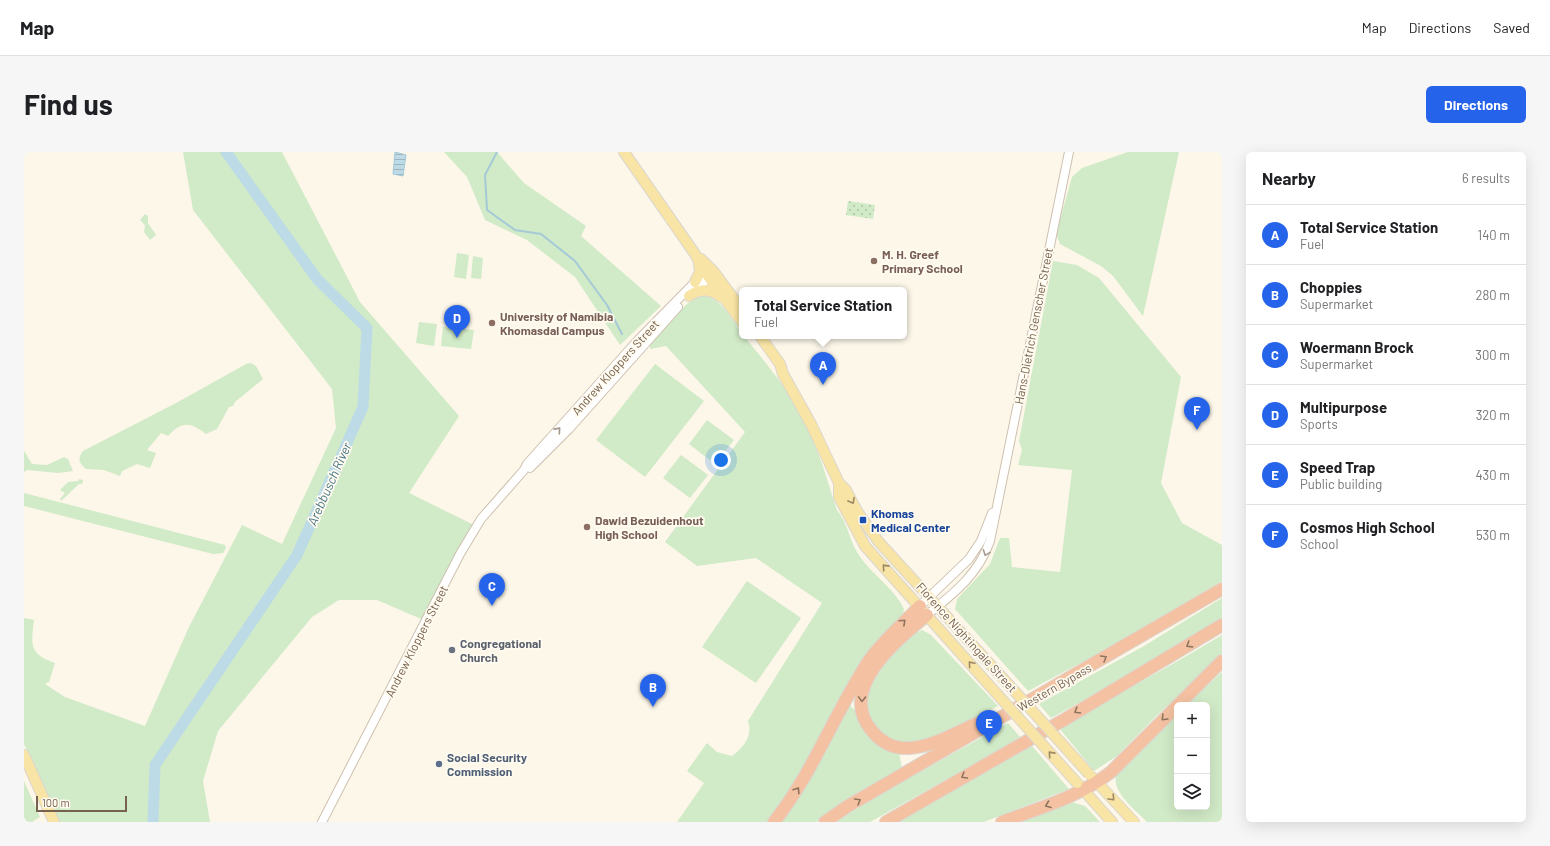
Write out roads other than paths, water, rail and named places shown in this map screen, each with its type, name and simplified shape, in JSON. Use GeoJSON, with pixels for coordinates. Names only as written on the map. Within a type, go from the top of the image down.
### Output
{"type":"FeatureCollection","features":[{"type":"Feature","properties":{"kind":"highway","name":"Western Bypass"},"geometry":{"type":"LineString","coordinates":[[825,822],[848,806],[1222,589]]}},
{"type":"Feature","properties":{"kind":"highway"},"geometry":{"type":"LineString","coordinates":[[923,611],[882,657],[869,676],[861,693],[861,706],[867,725],[879,739],[896,748],[910,748],[926,745],[1020,706]]}},
{"type":"Feature","properties":{"kind":"highway"},"geometry":{"type":"LineString","coordinates":[[774,822],[801,784],[868,663],[889,636],[923,611]]}},
{"type":"Feature","properties":{"kind":"highway"},"geometry":{"type":"LineString","coordinates":[[886,822],[1067,718],[1222,625]]}},
{"type":"Feature","properties":{"kind":"highway"},"geometry":{"type":"LineString","coordinates":[[1002,822],[1111,772],[1222,661]]}},
{"type":"Feature","properties":{"kind":"main road"},"geometry":{"type":"LineString","coordinates":[[624,152],[697,258],[739,307]]}},
{"type":"Feature","properties":{"kind":"main road"},"geometry":{"type":"LineString","coordinates":[[695,282],[700,272],[697,258]]}},
{"type":"Feature","properties":{"kind":"main road"},"geometry":{"type":"LineString","coordinates":[[709,273],[739,318]]}},
{"type":"Feature","properties":{"kind":"main road"},"geometry":{"type":"LineString","coordinates":[[689,296],[701,291],[710,290],[730,305]]}},
{"type":"Feature","properties":{"kind":"main road","name":"Florence Nightingale Street"},"geometry":{"type":"LineString","coordinates":[[754,339],[783,374],[811,424],[839,483],[846,490],[857,511],[878,541],[930,596],[1093,779],[1134,822]]}},
{"type":"Feature","properties":{"kind":"main road","name":"Florence Nightingale Street"},"geometry":{"type":"LineString","coordinates":[[762,339],[780,364],[783,374]]}},
{"type":"Feature","properties":{"kind":"main road","name":"Florence Nightingale Street"},"geometry":{"type":"LineString","coordinates":[[839,483],[839,497],[865,546],[1112,822]]}},
{"type":"Feature","properties":{"kind":"main road"},"geometry":{"type":"LineString","coordinates":[[24,756],[54,822]]}},
{"type":"Feature","properties":{"kind":"street","name":"Hans-Dietrich Genscher Street"},"geometry":{"type":"LineString","coordinates":[[923,611],[938,606],[969,579],[983,560],[994,525],[997,501],[1069,152]]}},
{"type":"Feature","properties":{"kind":"street","name":"Andrew Kloppers Street"},"geometry":{"type":"LineString","coordinates":[[322,822],[473,530],[524,470],[527,464],[615,366],[695,282],[709,273]]}},
{"type":"Feature","properties":{"kind":"street","name":"Andrew Kloppers Street"},"geometry":{"type":"LineString","coordinates":[[524,470],[529,469],[569,429],[709,273]]}},
{"type":"Feature","properties":{"kind":"street","name":"Hans-Dietrich Genscher Street"},"geometry":{"type":"LineString","coordinates":[[923,611],[930,596],[958,571],[978,548],[997,501]]}},
{"type":"Feature","properties":{"kind":"water"},"geometry":{"type":"Polygon","coordinates":[[[395,152],[406,155],[403,176],[393,174],[395,152]]]}},
{"type":"Feature","properties":{"kind":"waterway","name":"Arebbusch River"},"geometry":{"type":"LineString","coordinates":[[153,822],[155,765],[297,555],[363,407],[367,328],[317,279],[226,152]]}},
{"type":"Feature","properties":{"kind":"waterway"},"geometry":{"type":"LineString","coordinates":[[497,152],[485,175],[487,210],[515,230],[541,234],[575,261],[607,305],[622,334]]}},
{"type":"Feature","properties":{"kind":"place","name":"M. H. Greef Primary School"},"geometry":{"type":"Point","coordinates":[874,261]}},
{"type":"Feature","properties":{"kind":"place","name":"University of Namibia Khomasdal Campus"},"geometry":{"type":"Point","coordinates":[492,323]}},
{"type":"Feature","properties":{"kind":"place","name":"Multipurpose"},"geometry":{"type":"Point","coordinates":[457,338]}},
{"type":"Feature","properties":{"kind":"place","name":"Total Service Station"},"geometry":{"type":"Point","coordinates":[823,385]}},
{"type":"Feature","properties":{"kind":"place","name":"Cosmos High School"},"geometry":{"type":"Point","coordinates":[1197,430]}},
{"type":"Feature","properties":{"kind":"place","name":"Khomas Medical Center"},"geometry":{"type":"Point","coordinates":[863,520]}},
{"type":"Feature","properties":{"kind":"place","name":"Dawid Bezuidenhout High School"},"geometry":{"type":"Point","coordinates":[587,527]}},
{"type":"Feature","properties":{"kind":"place","name":"Woermann Brock"},"geometry":{"type":"Point","coordinates":[492,606]}},
{"type":"Feature","properties":{"kind":"place","name":"Congregational Church"},"geometry":{"type":"Point","coordinates":[452,650]}},
{"type":"Feature","properties":{"kind":"place","name":"Choppies"},"geometry":{"type":"Point","coordinates":[653,707]}},
{"type":"Feature","properties":{"kind":"place","name":"Speed Trap"},"geometry":{"type":"Point","coordinates":[989,743]}},
{"type":"Feature","properties":{"kind":"place","name":"Social Security Commission"},"geometry":{"type":"Point","coordinates":[439,764]}}]}
